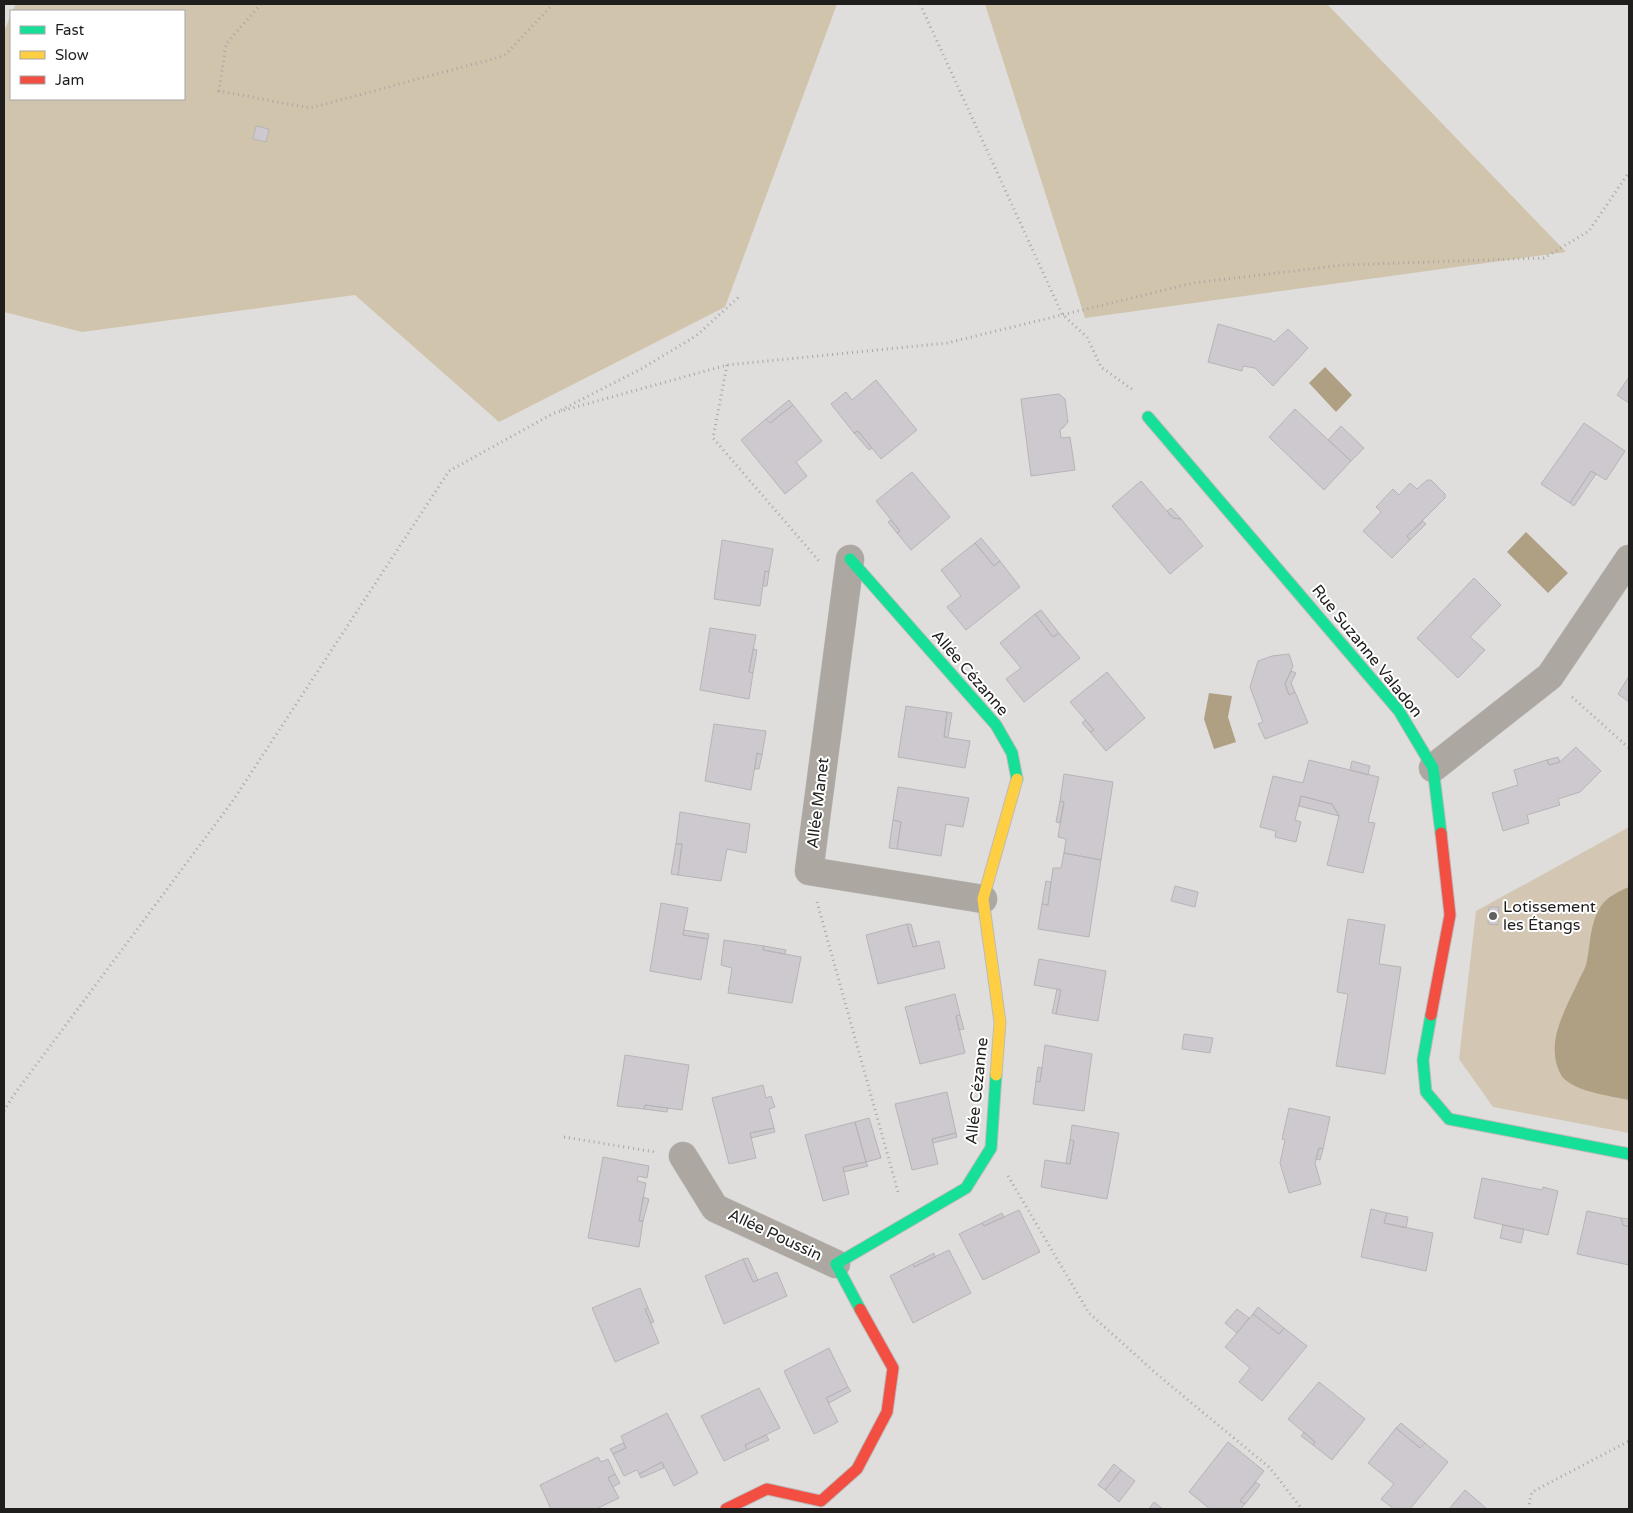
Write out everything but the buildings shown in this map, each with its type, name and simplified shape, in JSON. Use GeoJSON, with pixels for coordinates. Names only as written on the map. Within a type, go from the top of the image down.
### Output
{"type":"FeatureCollection","features":[{"type":"Feature","properties":{"kind":"street","name":"Rue Suzanne Valadon"},"geometry":{"type":"LineString","coordinates":[[1148,417],[1400,711],[1433,768],[1450,915],[1423,1060],[1426,1092],[1450,1119],[1629,1154]]}},
{"type":"Feature","properties":{"kind":"street","name":"Allée Manet"},"geometry":{"type":"LineString","coordinates":[[850,559],[809,871],[983,899]]}},
{"type":"Feature","properties":{"kind":"street","name":"Allée Cézanne"},"geometry":{"type":"LineString","coordinates":[[836,1264],[966,1188],[991,1148],[1000,1022],[983,899],[1017,777],[1012,753],[996,726],[850,559]]}},
{"type":"Feature","properties":{"kind":"street"},"geometry":{"type":"LineString","coordinates":[[1433,768],[1550,676],[1629,559]]}},
{"type":"Feature","properties":{"kind":"street","name":"Allée Poussin"},"geometry":{"type":"LineString","coordinates":[[683,1156],[715,1208],[836,1264]]}},
{"type":"Feature","properties":{"kind":"street"},"geometry":{"type":"LineString","coordinates":[[726,1509],[767,1489],[824,1505],[857,1469],[887,1412],[893,1368],[836,1264]]}},
{"type":"Feature","properties":{"kind":"path"},"geometry":{"type":"LineString","coordinates":[[261,4],[226,44],[219,92],[310,108],[504,56],[553,4]]}},
{"type":"Feature","properties":{"kind":"path"},"geometry":{"type":"LineString","coordinates":[[920,4],[1062,314],[1087,337],[1101,367],[1136,393],[1148,417]]}},
{"type":"Feature","properties":{"kind":"path"},"geometry":{"type":"LineString","coordinates":[[554,414],[727,365],[947,343],[1194,283],[1344,265],[1544,258],[1589,231],[1629,172]]}},
{"type":"Feature","properties":{"kind":"path"},"geometry":{"type":"LineString","coordinates":[[4,1111],[13,1096],[232,802],[449,472],[641,369],[696,336],[741,295]]}},
{"type":"Feature","properties":{"kind":"path"},"geometry":{"type":"LineString","coordinates":[[727,365],[713,438],[845,591]]}},
{"type":"Feature","properties":{"kind":"path"},"geometry":{"type":"LineString","coordinates":[[1550,676],[1629,748]]}},
{"type":"Feature","properties":{"kind":"path"},"geometry":{"type":"LineString","coordinates":[[809,871],[906,1222]]}},
{"type":"Feature","properties":{"kind":"path"},"geometry":{"type":"LineString","coordinates":[[564,1137],[683,1156]]}},
{"type":"Feature","properties":{"kind":"path"},"geometry":{"type":"LineString","coordinates":[[991,1148],[1088,1313],[1159,1376],[1270,1468],[1302,1509]]}},
{"type":"Feature","properties":{"kind":"path"},"geometry":{"type":"LineString","coordinates":[[1528,1509],[1532,1492],[1629,1441]]}},
{"type":"Feature","properties":{"kind":"shaded area"},"geometry":{"type":"Polygon","coordinates":[[[16,4],[837,4],[725,307],[499,422],[355,295],[82,332],[4,312],[4,32],[10,17],[10,100],[185,100],[185,10],[13,10],[16,4]]]}},
{"type":"Feature","properties":{"kind":"shaded area"},"geometry":{"type":"Polygon","coordinates":[[[985,4],[1327,4],[1566,252],[1085,318],[985,4]]]}},
{"type":"Feature","properties":{"kind":"shaded area"},"geometry":{"type":"Polygon","coordinates":[[[1325,367],[1352,395],[1336,412],[1309,383],[1325,367]]]}},
{"type":"Feature","properties":{"kind":"shaded area"},"geometry":{"type":"Polygon","coordinates":[[[1526,532],[1568,573],[1548,593],[1507,552],[1526,532]]]}},
{"type":"Feature","properties":{"kind":"shaded area"},"geometry":{"type":"Polygon","coordinates":[[[1209,693],[1232,696],[1228,717],[1236,742],[1214,749],[1204,719],[1209,693]]]}},
{"type":"Feature","properties":{"kind":"shaded area"},"geometry":{"type":"Polygon","coordinates":[[[1629,827],[1629,1133],[1493,1107],[1459,1059],[1476,911],[1629,827]]]}},
{"type":"Feature","properties":{"kind":"shaded area"},"geometry":{"type":"Polygon","coordinates":[[[1629,887],[1629,1100],[1591,1092],[1572,1084],[1560,1073],[1556,1062],[1555,1050],[1558,1027],[1586,965],[1592,927],[1597,913],[1606,900],[1617,892],[1629,887]]]}},
{"type":"Feature","properties":{"kind":"traffic: fast"},"geometry":{"type":"LineString","coordinates":[[1148,417],[1399,711],[1433,768],[1441,833]]}},
{"type":"Feature","properties":{"kind":"traffic: fast"},"geometry":{"type":"LineString","coordinates":[[850,559],[996,725],[1012,753],[1017,779]]}},
{"type":"Feature","properties":{"kind":"traffic: fast"},"geometry":{"type":"LineString","coordinates":[[1431,1015],[1423,1060],[1426,1092],[1449,1119],[1629,1154]]}},
{"type":"Feature","properties":{"kind":"traffic: fast"},"geometry":{"type":"LineString","coordinates":[[860,1309],[836,1264],[966,1188],[991,1148],[996,1075]]}},
{"type":"Feature","properties":{"kind":"traffic: slow"},"geometry":{"type":"LineString","coordinates":[[996,1075],[1000,1022],[983,899],[1017,779]]}},
{"type":"Feature","properties":{"kind":"traffic: jam"},"geometry":{"type":"LineString","coordinates":[[1431,1015],[1450,915],[1441,833]]}},
{"type":"Feature","properties":{"kind":"traffic: jam"},"geometry":{"type":"LineString","coordinates":[[726,1509],[767,1489],[821,1501],[857,1469],[887,1412],[893,1368],[860,1309]]}},
{"type":"Feature","properties":{"kind":"place","name":"Lotissement les Étangs"},"geometry":{"type":"Point","coordinates":[1493,916]}}]}
